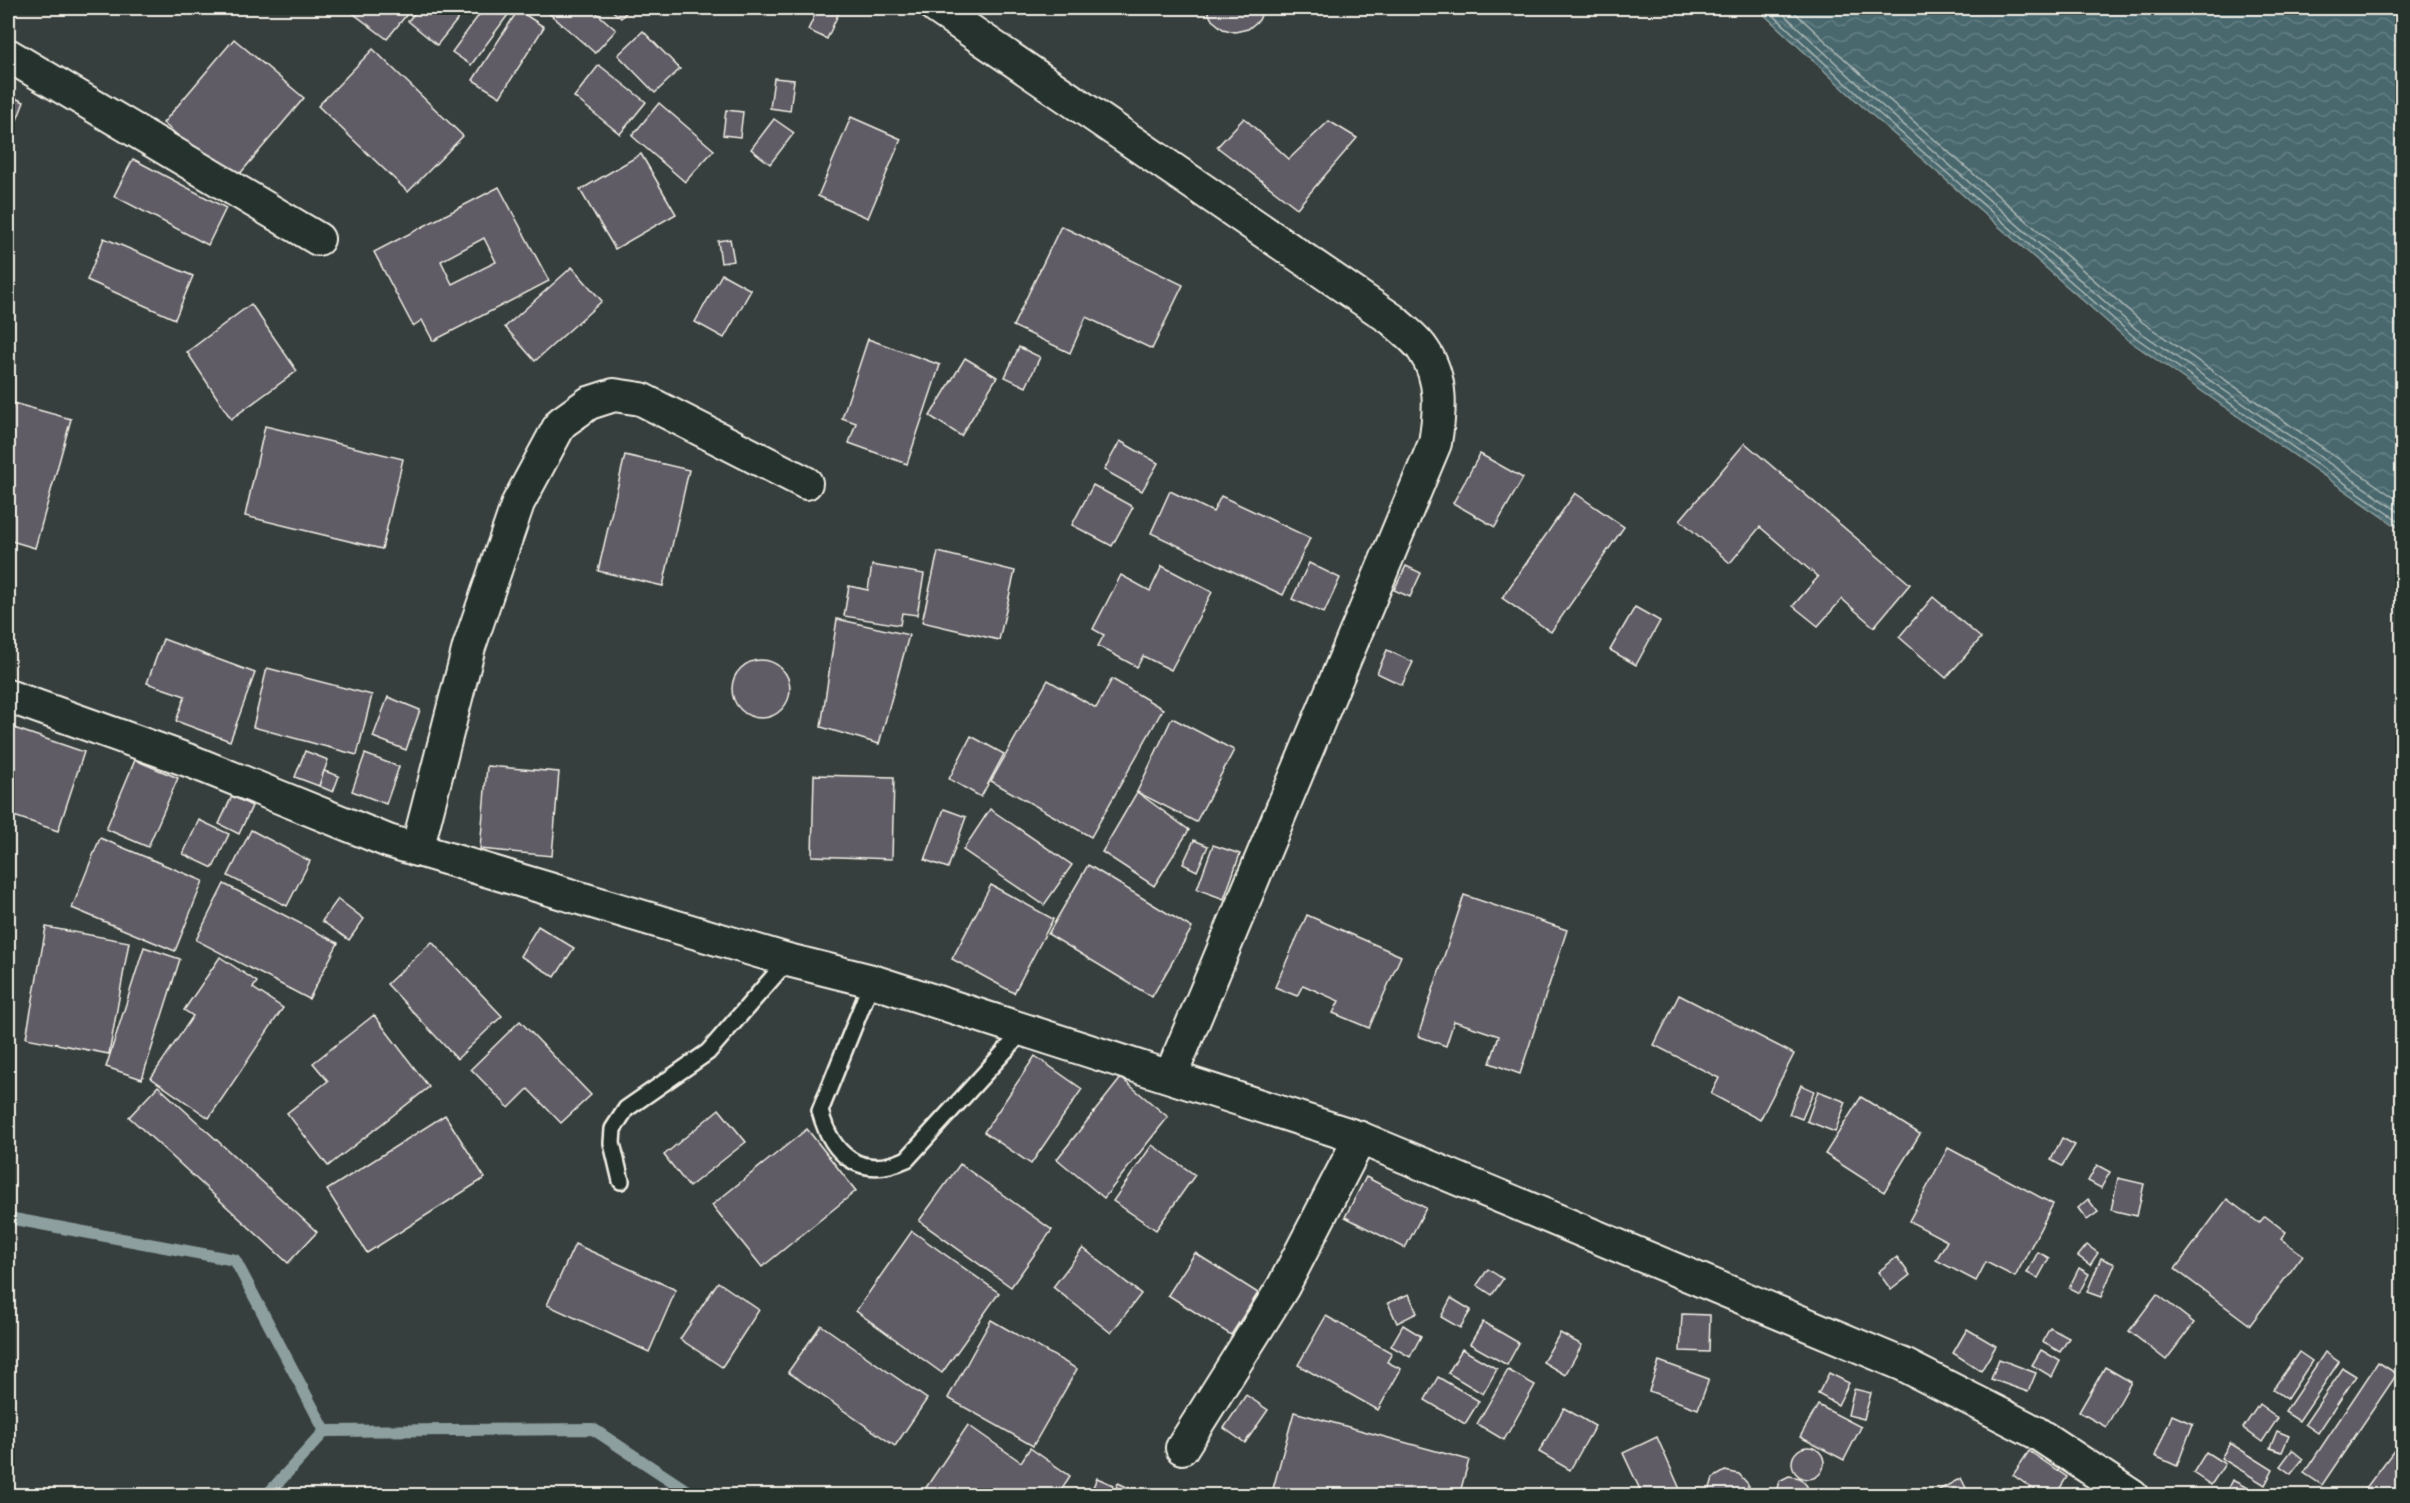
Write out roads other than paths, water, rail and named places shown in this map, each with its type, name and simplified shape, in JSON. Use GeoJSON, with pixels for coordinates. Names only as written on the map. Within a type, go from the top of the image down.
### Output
{"type":"FeatureCollection","features":[{"type":"Feature","properties":{"kind":"street"},"geometry":{"type":"LineString","coordinates":[[937,8],[1393,320],[1424,350],[1437,380],[1441,409],[1435,444],[1171,1076]]}},
{"type":"Feature","properties":{"kind":"street"},"geometry":{"type":"LineString","coordinates":[[8,55],[318,239]]}},
{"type":"Feature","properties":{"kind":"street"},"geometry":{"type":"LineString","coordinates":[[417,850],[469,647],[518,503],[561,423],[589,403],[614,395],[641,399],[806,483]]}},
{"type":"Feature","properties":{"kind":"street"},"geometry":{"type":"LineString","coordinates":[[8,696],[193,762],[388,841],[788,960],[872,981],[1360,1138],[1904,1365],[2035,1432],[2132,1496]]}},
{"type":"Feature","properties":{"kind":"street"},"geometry":{"type":"LineString","coordinates":[[1182,1448],[1283,1287],[1360,1138]]}},
{"type":"Feature","properties":{"kind":"lane"},"geometry":{"type":"LineString","coordinates":[[621,1182],[612,1143],[613,1129],[626,1109],[708,1052],[788,960]]}},
{"type":"Feature","properties":{"kind":"lane"},"geometry":{"type":"LineString","coordinates":[[872,981],[820,1110],[830,1139],[840,1152],[853,1162],[866,1167],[879,1168],[907,1159],[1025,1029]]}},
{"type":"Feature","properties":{"kind":"water"},"geometry":{"type":"Polygon","coordinates":[[[1757,8],[2402,8],[2402,530],[2128,340],[1863,107],[1757,8]]]}},
{"type":"Feature","properties":{"kind":"waterway"},"geometry":{"type":"LineString","coordinates":[[8,1219],[235,1260],[325,1431]]}},
{"type":"Feature","properties":{"kind":"waterway"},"geometry":{"type":"LineString","coordinates":[[266,1496],[325,1431],[593,1429],[695,1496]]}}]}
